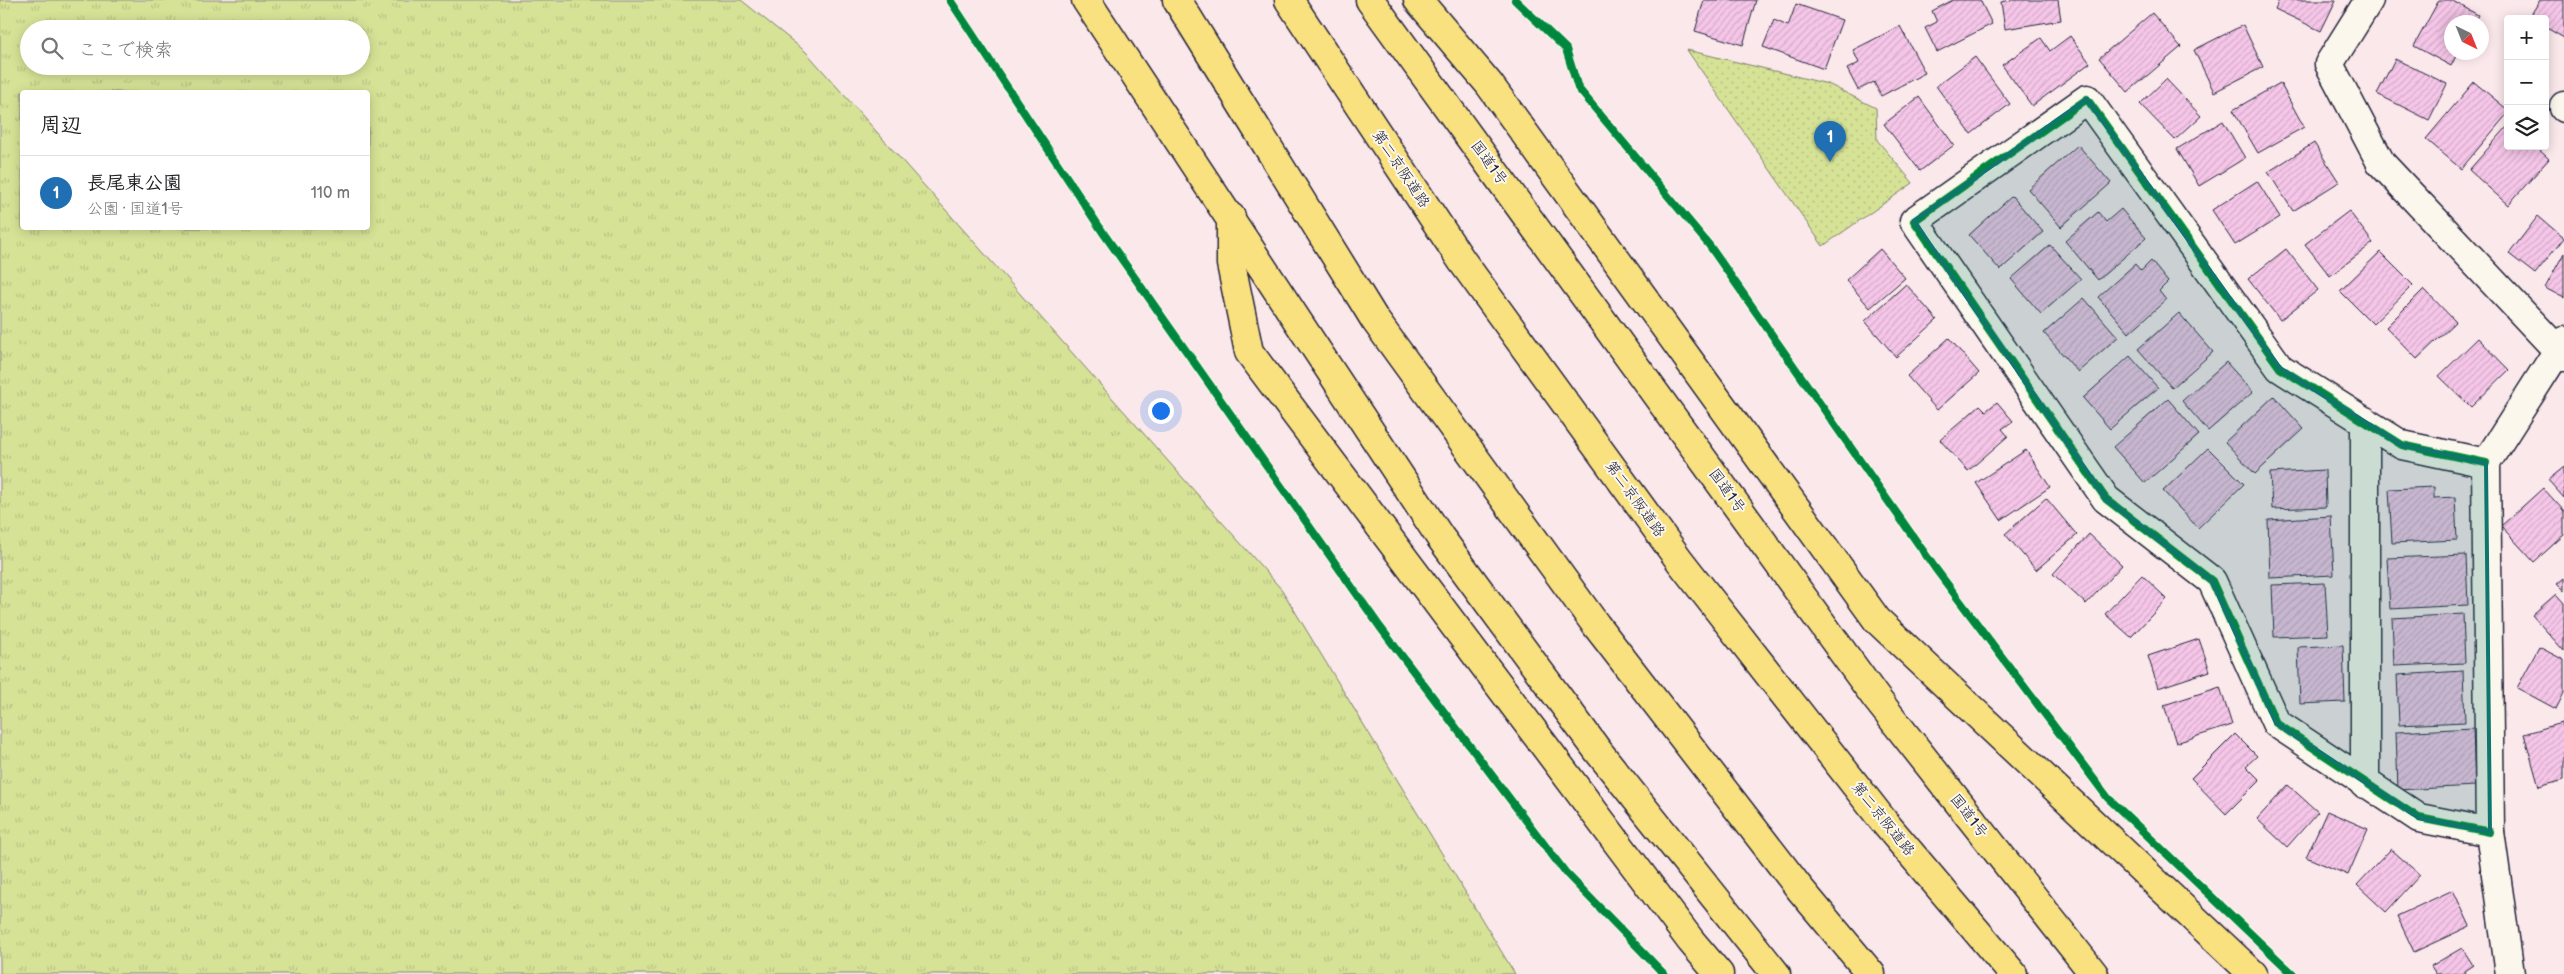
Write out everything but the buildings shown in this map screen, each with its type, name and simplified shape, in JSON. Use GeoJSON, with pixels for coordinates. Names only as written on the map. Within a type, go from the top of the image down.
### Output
{"type":"FeatureCollection","features":[{"type":"Feature","properties":{"kind":"highway"},"geometry":{"type":"LineString","coordinates":[[1086,0],[1440,537],[1598,751],[1776,974]]}},
{"type":"Feature","properties":{"kind":"highway"},"geometry":{"type":"LineString","coordinates":[[1177,0],[1375,320],[1596,625],[1800,889],[1871,974]]}},
{"type":"Feature","properties":{"kind":"highway","name":"第二京阪道路"},"geometry":{"type":"LineString","coordinates":[[1289,0],[1462,261],[1680,561],[1885,823],[2013,974]]}},
{"type":"Feature","properties":{"kind":"highway","name":"国道1号"},"geometry":{"type":"LineString","coordinates":[[1370,0],[1876,698],[2094,974]]}},
{"type":"Feature","properties":{"kind":"highway"},"geometry":{"type":"LineString","coordinates":[[1418,0],[1490,84],[1877,620],[2253,974]]}},
{"type":"Feature","properties":{"kind":"highway"},"geometry":{"type":"LineString","coordinates":[[1231,218],[1231,264],[1249,352],[1691,941],[1719,974]]}},
{"type":"Feature","properties":{"kind":"street"},"geometry":{"type":"LineString","coordinates":[[2369,0],[2329,64],[2381,163],[2562,350],[2486,463],[2490,832],[2510,974]]}},
{"type":"Feature","properties":{"kind":"street"},"geometry":{"type":"LineString","coordinates":[[2486,463],[2402,445],[2280,368],[2087,99],[1914,221],[2106,499],[2212,581],[2276,723],[2365,784],[2419,818],[2490,832]]}},
{"type":"Feature","properties":{"kind":"street"},"geometry":{"type":"LineString","coordinates":[[2365,421],[2365,784]]}},
{"type":"Feature","properties":{"kind":"highlighted area"},"geometry":{"type":"Polygon","coordinates":[[[2087,99],[2280,368],[2402,445],[2486,463],[2490,832],[2419,818],[2276,723],[2212,581],[2106,499],[1914,221],[2087,99]]]}},
{"type":"Feature","properties":{"kind":"green space"},"geometry":{"type":"Polygon","coordinates":[[[0,0],[741,0],[806,52],[1282,590],[1515,974],[0,974],[0,0]]]}},
{"type":"Feature","properties":{"kind":"green space"},"geometry":{"type":"Polygon","coordinates":[[[1687,50],[1828,84],[1876,108],[1877,140],[1913,183],[1823,246],[1687,50]]]}},
{"type":"Feature","properties":{"kind":"cycle path"},"geometry":{"type":"LineString","coordinates":[[950,0],[1104,234],[1380,627],[1565,872],[1664,974]]}},
{"type":"Feature","properties":{"kind":"cycle path"},"geometry":{"type":"LineString","coordinates":[[1515,0],[1566,49],[1578,88],[1709,245],[1935,568],[2108,798],[2293,974]]}},
{"type":"Feature","properties":{"kind":"cycle path"},"geometry":{"type":"LineString","coordinates":[[2486,463],[2402,445],[2280,368],[2087,99],[1914,221],[2106,499],[2212,581],[2276,723],[2419,818],[2490,832]]}},
{"type":"Feature","properties":{"kind":"place","name":"長尾東公園"},"geometry":{"type":"Point","coordinates":[1830,162]}}]}
